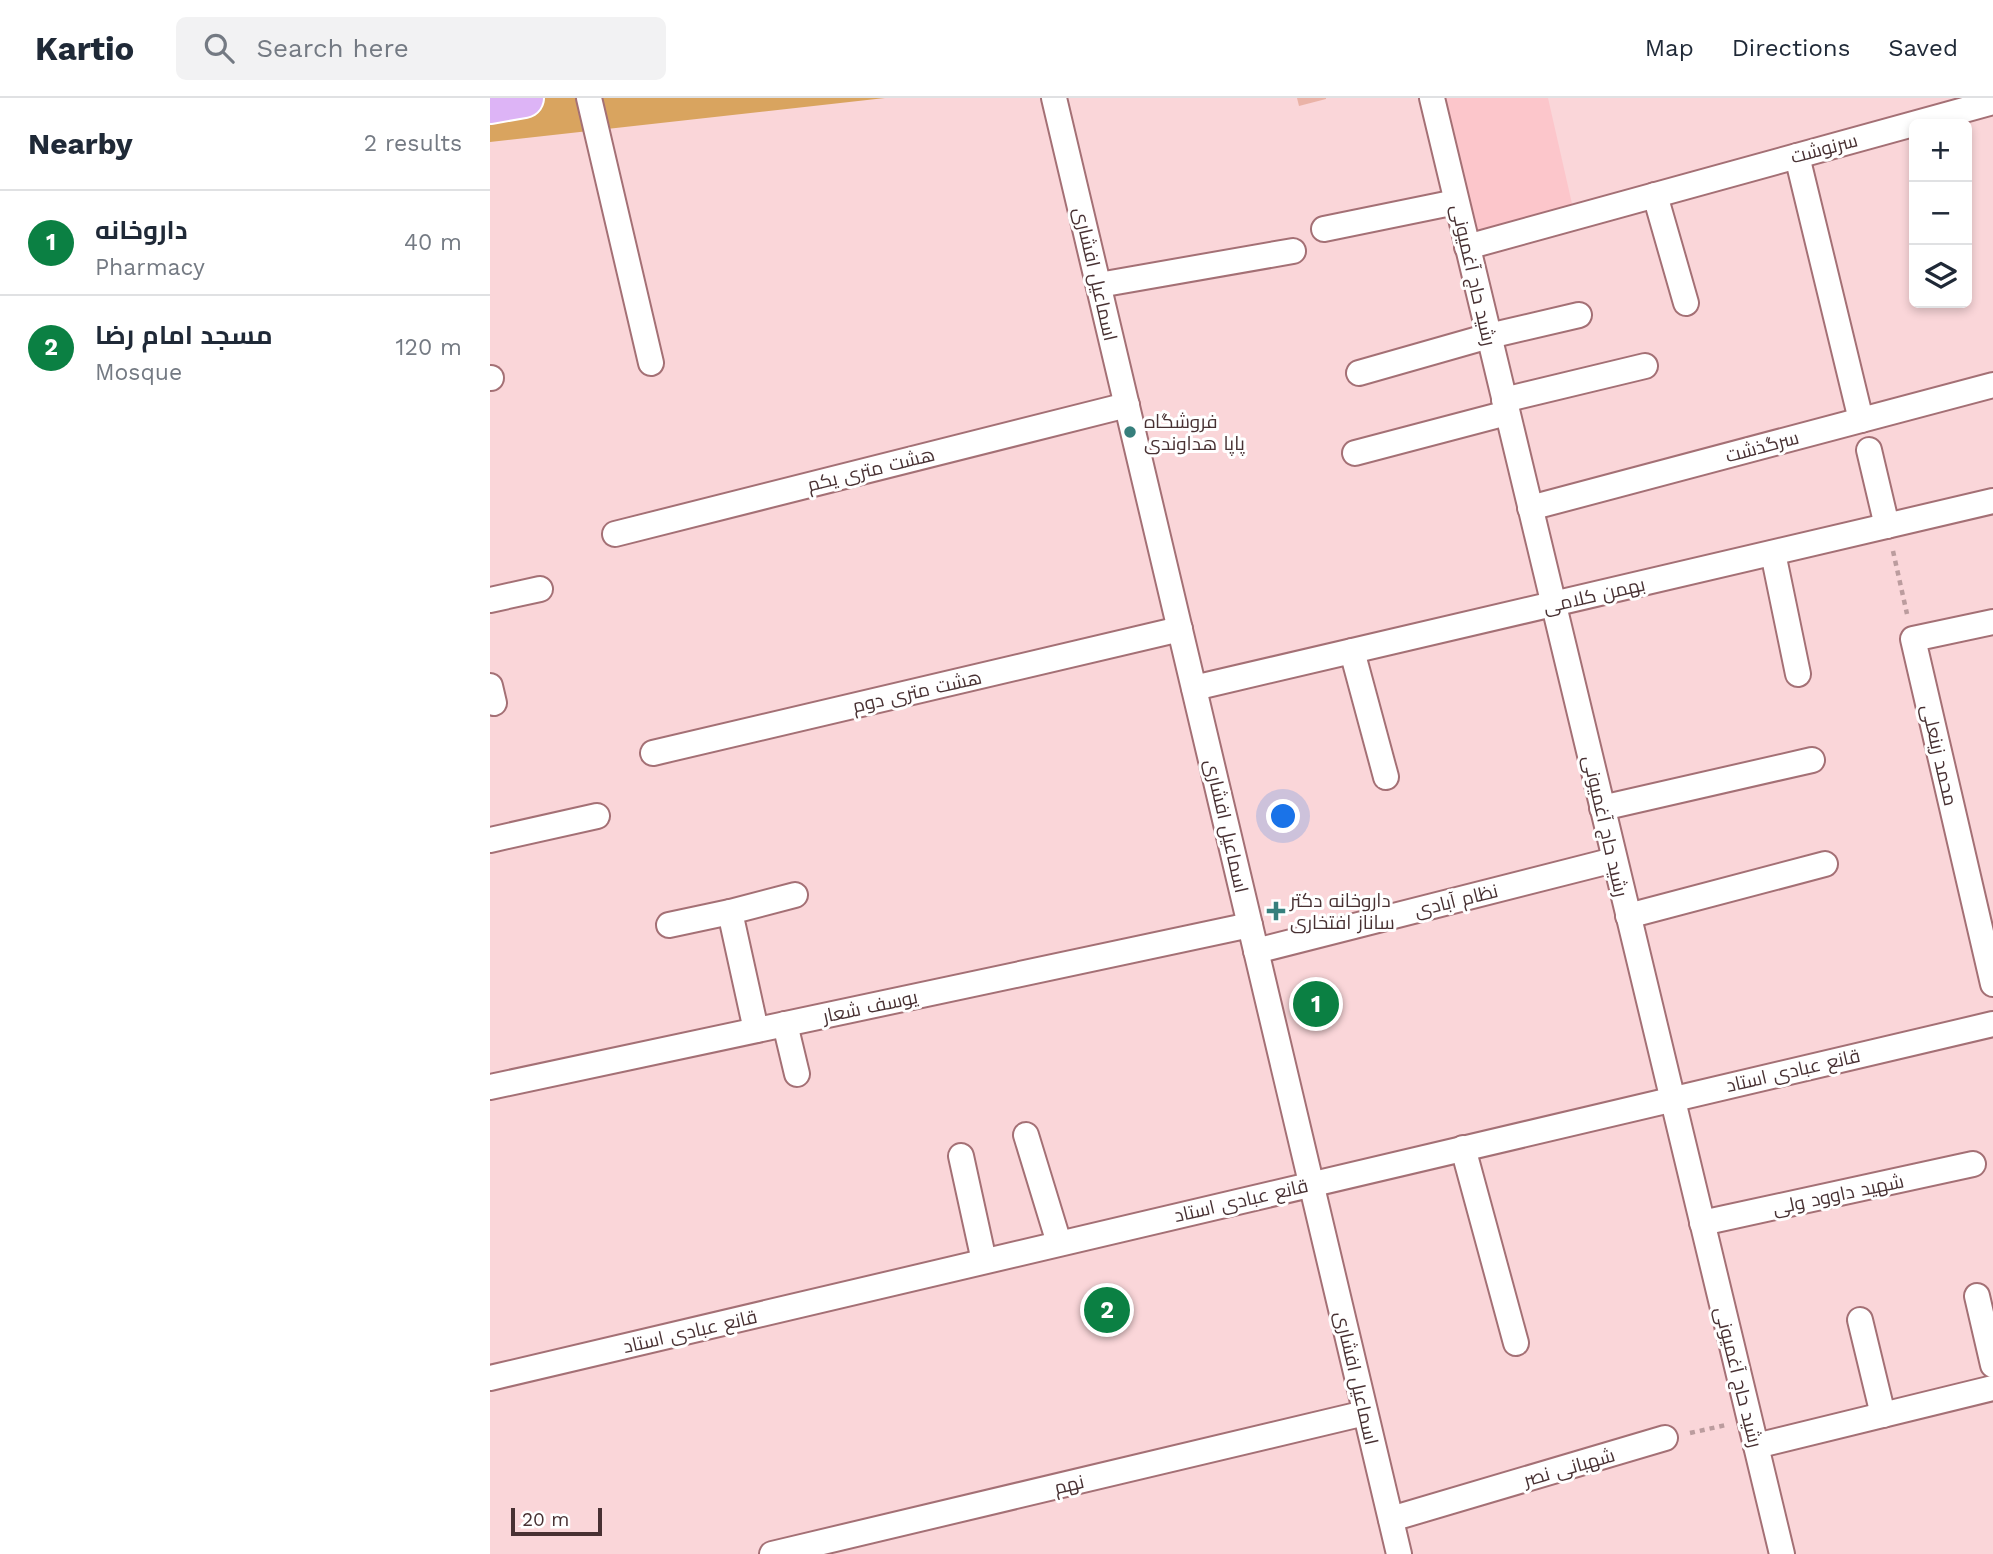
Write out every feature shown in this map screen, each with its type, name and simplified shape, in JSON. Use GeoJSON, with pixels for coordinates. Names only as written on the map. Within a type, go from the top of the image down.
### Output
{"type":"FeatureCollection","features":[{"type":"Feature","properties":{"kind":"main road"},"geometry":{"type":"LineString","coordinates":[[490,104],[524,98]]}},
{"type":"Feature","properties":{"kind":"street"},"geometry":{"type":"LineString","coordinates":[[589,98],[651,363]]}},
{"type":"Feature","properties":{"kind":"street","name":"اسماعیل افشاری"},"geometry":{"type":"LineString","coordinates":[[1054,98],[1399,1554]]}},
{"type":"Feature","properties":{"kind":"street","name":"رشید حاج آغمیونی"},"geometry":{"type":"LineString","coordinates":[[1432,98],[1782,1554]]}},
{"type":"Feature","properties":{"kind":"street","name":"سرنوشت"},"geometry":{"type":"LineString","coordinates":[[1467,247],[1993,102]]}},
{"type":"Feature","properties":{"kind":"street"},"geometry":{"type":"LineString","coordinates":[[1797,156],[1861,420]]}},
{"type":"Feature","properties":{"kind":"street"},"geometry":{"type":"LineString","coordinates":[[1655,195],[1686,303]]}},
{"type":"Feature","properties":{"kind":"street"},"geometry":{"type":"LineString","coordinates":[[1324,229],[1457,202]]}},
{"type":"Feature","properties":{"kind":"street"},"geometry":{"type":"LineString","coordinates":[[1099,285],[1293,251]]}},
{"type":"Feature","properties":{"kind":"street"},"geometry":{"type":"LineString","coordinates":[[1359,373],[1489,336],[1579,315]]}},
{"type":"Feature","properties":{"kind":"street"},"geometry":{"type":"LineString","coordinates":[[1355,453],[1645,366]]}},
{"type":"Feature","properties":{"kind":"street","name":"سرگذشت"},"geometry":{"type":"LineString","coordinates":[[1530,508],[1993,385]]}},
{"type":"Feature","properties":{"kind":"street","name":"هشت متری یکم"},"geometry":{"type":"LineString","coordinates":[[615,534],[1127,405]]}},
{"type":"Feature","properties":{"kind":"street"},"geometry":{"type":"LineString","coordinates":[[1869,450],[1887,526]]}},
{"type":"Feature","properties":{"kind":"street","name":"بهمن کلامی"},"geometry":{"type":"LineString","coordinates":[[1194,688],[1993,501]]}},
{"type":"Feature","properties":{"kind":"street"},"geometry":{"type":"LineString","coordinates":[[1773,553],[1798,674]]}},
{"type":"Feature","properties":{"kind":"street"},"geometry":{"type":"LineString","coordinates":[[490,600],[540,589]]}},
{"type":"Feature","properties":{"kind":"street"},"geometry":{"type":"LineString","coordinates":[[1913,639],[1993,622]]}},
{"type":"Feature","properties":{"kind":"street","name":"هشت متری دوم"},"geometry":{"type":"LineString","coordinates":[[653,753],[1180,629]]}},
{"type":"Feature","properties":{"kind":"street","name":"محمد زینعلی"},"geometry":{"type":"LineString","coordinates":[[1913,639],[1993,984]]}},
{"type":"Feature","properties":{"kind":"street"},"geometry":{"type":"LineString","coordinates":[[1352,651],[1386,777]]}},
{"type":"Feature","properties":{"kind":"street"},"geometry":{"type":"LineString","coordinates":[[1602,808],[1812,760]]}},
{"type":"Feature","properties":{"kind":"street"},"geometry":{"type":"LineString","coordinates":[[490,840],[597,816]]}},
{"type":"Feature","properties":{"kind":"street","name":"نظام آبادی"},"geometry":{"type":"LineString","coordinates":[[1256,951],[1615,860]]}},
{"type":"Feature","properties":{"kind":"street"},"geometry":{"type":"LineString","coordinates":[[1628,916],[1825,864]]}},
{"type":"Feature","properties":{"kind":"street"},"geometry":{"type":"LineString","coordinates":[[669,925],[795,895]]}},
{"type":"Feature","properties":{"kind":"street"},"geometry":{"type":"LineString","coordinates":[[730,912],[756,1030]]}},
{"type":"Feature","properties":{"kind":"street","name":"یوسف شعار"},"geometry":{"type":"LineString","coordinates":[[490,1087],[1250,925]]}},
{"type":"Feature","properties":{"kind":"street"},"geometry":{"type":"LineString","coordinates":[[785,1024],[797,1074]]}},
{"type":"Feature","properties":{"kind":"street","name":"قانع عبادی استاد"},"geometry":{"type":"LineString","coordinates":[[490,1378],[1993,1024]]}},
{"type":"Feature","properties":{"kind":"street"},"geometry":{"type":"LineString","coordinates":[[1026,1135],[1059,1243]]}},
{"type":"Feature","properties":{"kind":"street"},"geometry":{"type":"LineString","coordinates":[[1463,1148],[1516,1343]]}},
{"type":"Feature","properties":{"kind":"street"},"geometry":{"type":"LineString","coordinates":[[961,1156],[984,1261]]}},
{"type":"Feature","properties":{"kind":"street","name":"شهید داوود ولی"},"geometry":{"type":"LineString","coordinates":[[1702,1223],[1973,1164]]}},
{"type":"Feature","properties":{"kind":"street"},"geometry":{"type":"LineString","coordinates":[[1977,1296],[1993,1365]]}},
{"type":"Feature","properties":{"kind":"street"},"geometry":{"type":"LineString","coordinates":[[1860,1320],[1883,1415]]}},
{"type":"Feature","properties":{"kind":"street"},"geometry":{"type":"LineString","coordinates":[[1756,1446],[1993,1388]]}},
{"type":"Feature","properties":{"kind":"street","name":"نهم"},"geometry":{"type":"LineString","coordinates":[[772,1554],[1365,1413]]}},
{"type":"Feature","properties":{"kind":"street","name":"شهبانی نصر"},"geometry":{"type":"LineString","coordinates":[[1391,1519],[1665,1438]]}},
{"type":"Feature","properties":{"kind":"path"},"geometry":{"type":"LineString","coordinates":[[1887,526],[1913,639]]}},
{"type":"Feature","properties":{"kind":"path"},"geometry":{"type":"LineString","coordinates":[[1665,1438],[1749,1420]]}},
{"type":"Feature","properties":{"kind":"shaded area"},"geometry":{"type":"Polygon","coordinates":[[[524,98],[885,98],[490,142],[490,104],[524,98]]]}},
{"type":"Feature","properties":{"kind":"shaded area"},"geometry":{"type":"Polygon","coordinates":[[[1432,98],[1548,98],[1575,217],[1467,247],[1432,98]]]}},
{"type":"Feature","properties":{"kind":"building"},"geometry":{"type":"Polygon","coordinates":[[[1297,98],[1326,98],[1326,99],[1299,106],[1297,98]]]}},
{"type":"Feature","properties":{"kind":"place","name":"فروشگاه پاپا هداوندی"},"geometry":{"type":"Point","coordinates":[1130,432]}},
{"type":"Feature","properties":{"kind":"place","name":"داروخانه دكتر ساناز افتخارى"},"geometry":{"type":"Point","coordinates":[1276,911]}},
{"type":"Feature","properties":{"kind":"place","name":"داروخانه"},"geometry":{"type":"Point","coordinates":[1316,1004]}},
{"type":"Feature","properties":{"kind":"place","name":"مسجد امام رضا"},"geometry":{"type":"Point","coordinates":[1107,1310]}}]}
